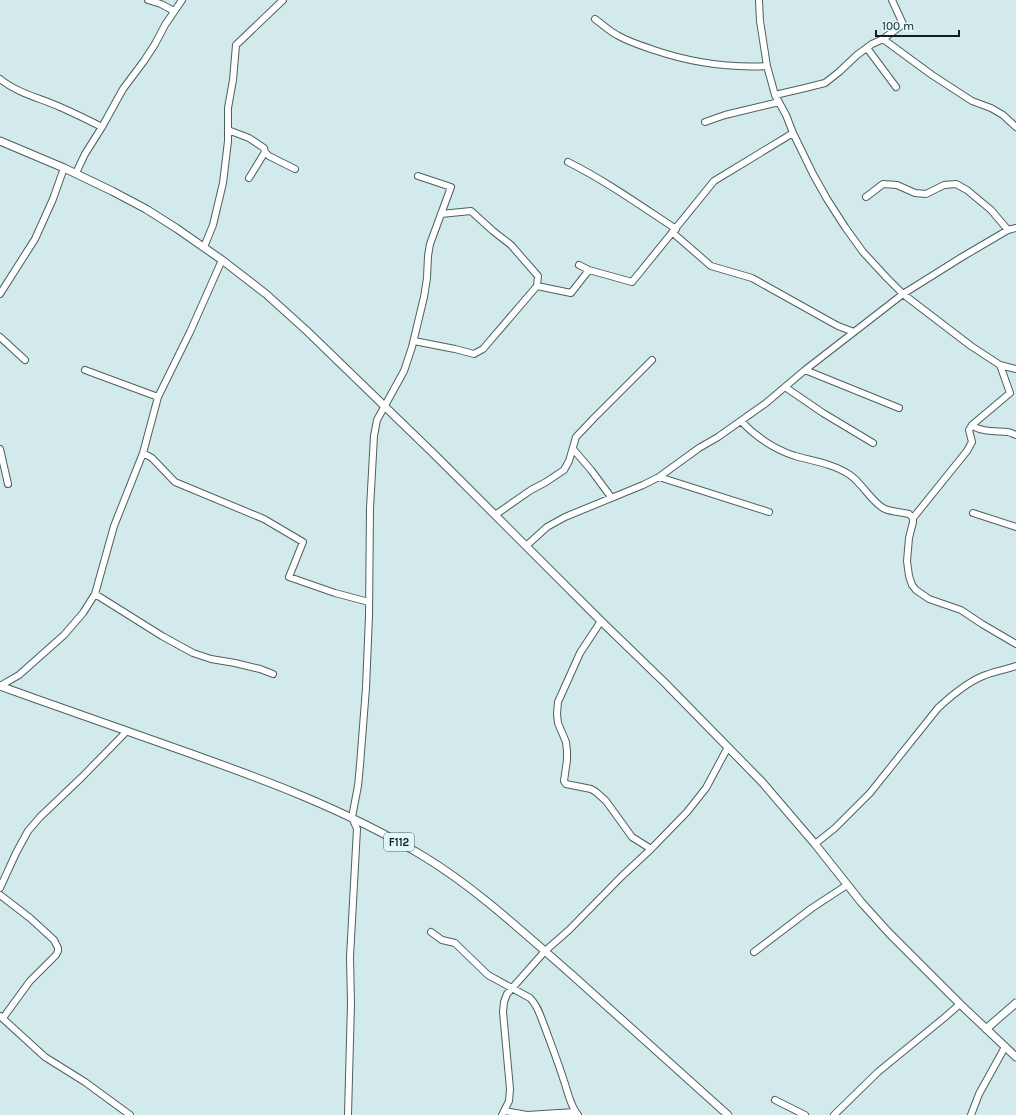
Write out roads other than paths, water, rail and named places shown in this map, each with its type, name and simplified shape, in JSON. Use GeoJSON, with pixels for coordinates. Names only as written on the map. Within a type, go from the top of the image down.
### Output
{"type":"FeatureCollection","features":[{"type":"Feature","properties":{"kind":"main road"},"geometry":{"type":"LineString","coordinates":[[0,141],[76,173],[146,210],[204,247],[266,294],[385,406],[728,747],[762,782],[815,844],[861,902],[889,933],[960,1004],[1016,1057]]}},
{"type":"Feature","properties":{"kind":"main road","name":"F112"},"geometry":{"type":"LineString","coordinates":[[0,686],[228,766],[306,797],[352,817],[390,836],[425,857],[476,893],[545,951],[728,1115]]}},
{"type":"Feature","properties":{"kind":"main road"},"geometry":{"type":"LineString","coordinates":[[986,1029],[1016,1003]]}},
{"type":"Feature","properties":{"kind":"street"},"geometry":{"type":"LineString","coordinates":[[148,0],[161,4],[174,11]]}},
{"type":"Feature","properties":{"kind":"street"},"geometry":{"type":"LineString","coordinates":[[76,173],[85,154],[123,89],[144,61],[182,0]]}},
{"type":"Feature","properties":{"kind":"street"},"geometry":{"type":"LineString","coordinates":[[204,247],[212,225],[223,183],[228,141],[228,108],[233,80],[236,45],[283,0]]}},
{"type":"Feature","properties":{"kind":"street"},"geometry":{"type":"LineString","coordinates":[[759,0],[760,21],[767,66],[775,95],[786,115],[813,174],[845,227],[863,252],[903,294],[971,346],[1000,365],[1016,369]]}},
{"type":"Feature","properties":{"kind":"street"},"geometry":{"type":"LineString","coordinates":[[775,95],[825,83],[857,55],[872,44],[883,39],[903,24],[892,0]]}},
{"type":"Feature","properties":{"kind":"street"},"geometry":{"type":"LineString","coordinates":[[595,19],[616,35],[636,44],[671,56],[702,63],[727,66],[767,66]]}},
{"type":"Feature","properties":{"kind":"street"},"geometry":{"type":"LineString","coordinates":[[883,39],[932,75],[972,101],[991,108],[1016,127]]}},
{"type":"Feature","properties":{"kind":"street"},"geometry":{"type":"LineString","coordinates":[[867,48],[896,88]]}},
{"type":"Feature","properties":{"kind":"street"},"geometry":{"type":"LineString","coordinates":[[0,79],[29,95],[60,107],[102,127]]}},
{"type":"Feature","properties":{"kind":"street"},"geometry":{"type":"LineString","coordinates":[[704,122],[725,114],[779,102]]}},
{"type":"Feature","properties":{"kind":"street"},"geometry":{"type":"LineString","coordinates":[[228,130],[249,138],[264,148],[265,152],[270,156],[295,169]]}},
{"type":"Feature","properties":{"kind":"street"},"geometry":{"type":"LineString","coordinates":[[579,265],[589,270],[632,282],[714,181],[794,133]]}},
{"type":"Feature","properties":{"kind":"street"},"geometry":{"type":"LineString","coordinates":[[249,178],[265,152]]}},
{"type":"Feature","properties":{"kind":"street"},"geometry":{"type":"LineString","coordinates":[[568,162],[615,189],[674,231],[711,266],[752,278],[838,326],[854,332]]}},
{"type":"Feature","properties":{"kind":"street"},"geometry":{"type":"LineString","coordinates":[[1,292],[35,239],[53,199],[64,168]]}},
{"type":"Feature","properties":{"kind":"street"},"geometry":{"type":"LineString","coordinates":[[348,1115],[351,1004],[350,957],[357,829],[352,817],[358,786],[366,688],[370,508],[374,436],[377,420],[404,371],[414,341],[424,297],[430,244],[451,186],[418,176]]}},
{"type":"Feature","properties":{"kind":"street"},"geometry":{"type":"LineString","coordinates":[[866,197],[883,184],[897,185],[915,193],[926,194],[944,184],[956,184],[991,210],[1008,230]]}},
{"type":"Feature","properties":{"kind":"street"},"geometry":{"type":"LineString","coordinates":[[414,341],[474,354],[483,349],[537,286],[538,276],[511,245],[471,211],[441,214]]}},
{"type":"Feature","properties":{"kind":"street"},"geometry":{"type":"LineString","coordinates":[[526,546],[547,527],[565,516],[643,485],[659,477],[766,403],[805,370],[903,294],[962,256],[1008,230],[1016,228]]}},
{"type":"Feature","properties":{"kind":"street"},"geometry":{"type":"LineString","coordinates":[[0,686],[18,675],[64,635],[83,613],[95,594],[114,526],[143,453],[158,397],[190,332],[222,260]]}},
{"type":"Feature","properties":{"kind":"street"},"geometry":{"type":"LineString","coordinates":[[537,286],[571,293],[589,270]]}},
{"type":"Feature","properties":{"kind":"street"},"geometry":{"type":"LineString","coordinates":[[0,337],[25,360]]}},
{"type":"Feature","properties":{"kind":"street"},"geometry":{"type":"LineString","coordinates":[[495,515],[531,490],[564,470],[573,450],[576,437],[652,360]]}},
{"type":"Feature","properties":{"kind":"street"},"geometry":{"type":"LineString","coordinates":[[913,518],[967,451],[972,442],[969,430],[972,425],[1010,393],[1000,365]]}},
{"type":"Feature","properties":{"kind":"street"},"geometry":{"type":"LineString","coordinates":[[85,370],[158,397]]}},
{"type":"Feature","properties":{"kind":"street"},"geometry":{"type":"LineString","coordinates":[[805,370],[899,408]]}},
{"type":"Feature","properties":{"kind":"street"},"geometry":{"type":"LineString","coordinates":[[785,387],[823,413],[873,443]]}},
{"type":"Feature","properties":{"kind":"street"},"geometry":{"type":"LineString","coordinates":[[741,421],[761,439],[774,446],[793,455],[841,469],[860,484],[881,508],[909,514],[913,518],[914,522],[909,538],[907,555],[909,576],[912,585],[916,590],[929,599],[961,610],[1016,644]]}},
{"type":"Feature","properties":{"kind":"street"},"geometry":{"type":"LineString","coordinates":[[972,425],[975,428],[994,432],[1009,432],[1016,435]]}},
{"type":"Feature","properties":{"kind":"street"},"geometry":{"type":"LineString","coordinates":[[0,449],[8,484]]}},
{"type":"Feature","properties":{"kind":"street"},"geometry":{"type":"LineString","coordinates":[[573,450],[591,470],[611,497]]}},
{"type":"Feature","properties":{"kind":"street"},"geometry":{"type":"LineString","coordinates":[[143,453],[152,458],[175,482],[264,519],[303,542],[289,577],[335,593],[369,602]]}},
{"type":"Feature","properties":{"kind":"street"},"geometry":{"type":"LineString","coordinates":[[659,477],[769,512]]}},
{"type":"Feature","properties":{"kind":"street"},"geometry":{"type":"LineString","coordinates":[[974,513],[1016,527]]}},
{"type":"Feature","properties":{"kind":"street"},"geometry":{"type":"LineString","coordinates":[[95,594],[162,636],[193,653],[211,659],[235,662],[273,674]]}},
{"type":"Feature","properties":{"kind":"street"},"geometry":{"type":"LineString","coordinates":[[601,622],[580,653],[558,702],[558,723],[566,742],[567,751],[564,781],[566,784],[591,789],[596,792],[606,801],[632,837],[651,849]]}},
{"type":"Feature","properties":{"kind":"street"},"geometry":{"type":"LineString","coordinates":[[815,844],[835,828],[870,793],[938,708],[948,699],[972,681],[984,675],[1016,666]]}},
{"type":"Feature","properties":{"kind":"street"},"geometry":{"type":"LineString","coordinates":[[0,888],[28,831],[40,817],[82,777],[126,731]]}},
{"type":"Feature","properties":{"kind":"street"},"geometry":{"type":"LineString","coordinates":[[431,932],[442,940],[455,943],[488,976],[512,988],[530,998],[534,1002],[560,1068],[569,1098],[577,1114],[527,1115],[503,1113],[509,1101],[510,1089],[503,1012],[507,994],[512,988],[545,951],[569,930],[621,876],[651,849],[687,812],[706,788],[728,747]]}},
{"type":"Feature","properties":{"kind":"street"},"geometry":{"type":"LineString","coordinates":[[754,952],[812,908],[847,885]]}},
{"type":"Feature","properties":{"kind":"street"},"geometry":{"type":"LineString","coordinates":[[0,895],[30,918],[54,940],[58,948],[56,955],[30,981],[1,1017],[41,1054],[85,1082],[130,1115]]}},
{"type":"Feature","properties":{"kind":"street"},"geometry":{"type":"LineString","coordinates":[[834,1115],[878,1072],[960,1004]]}},
{"type":"Feature","properties":{"kind":"street"},"geometry":{"type":"LineString","coordinates":[[971,1115],[979,1094],[1005,1047]]}},
{"type":"Feature","properties":{"kind":"street"},"geometry":{"type":"LineString","coordinates":[[775,1100],[805,1115]]}}]}
